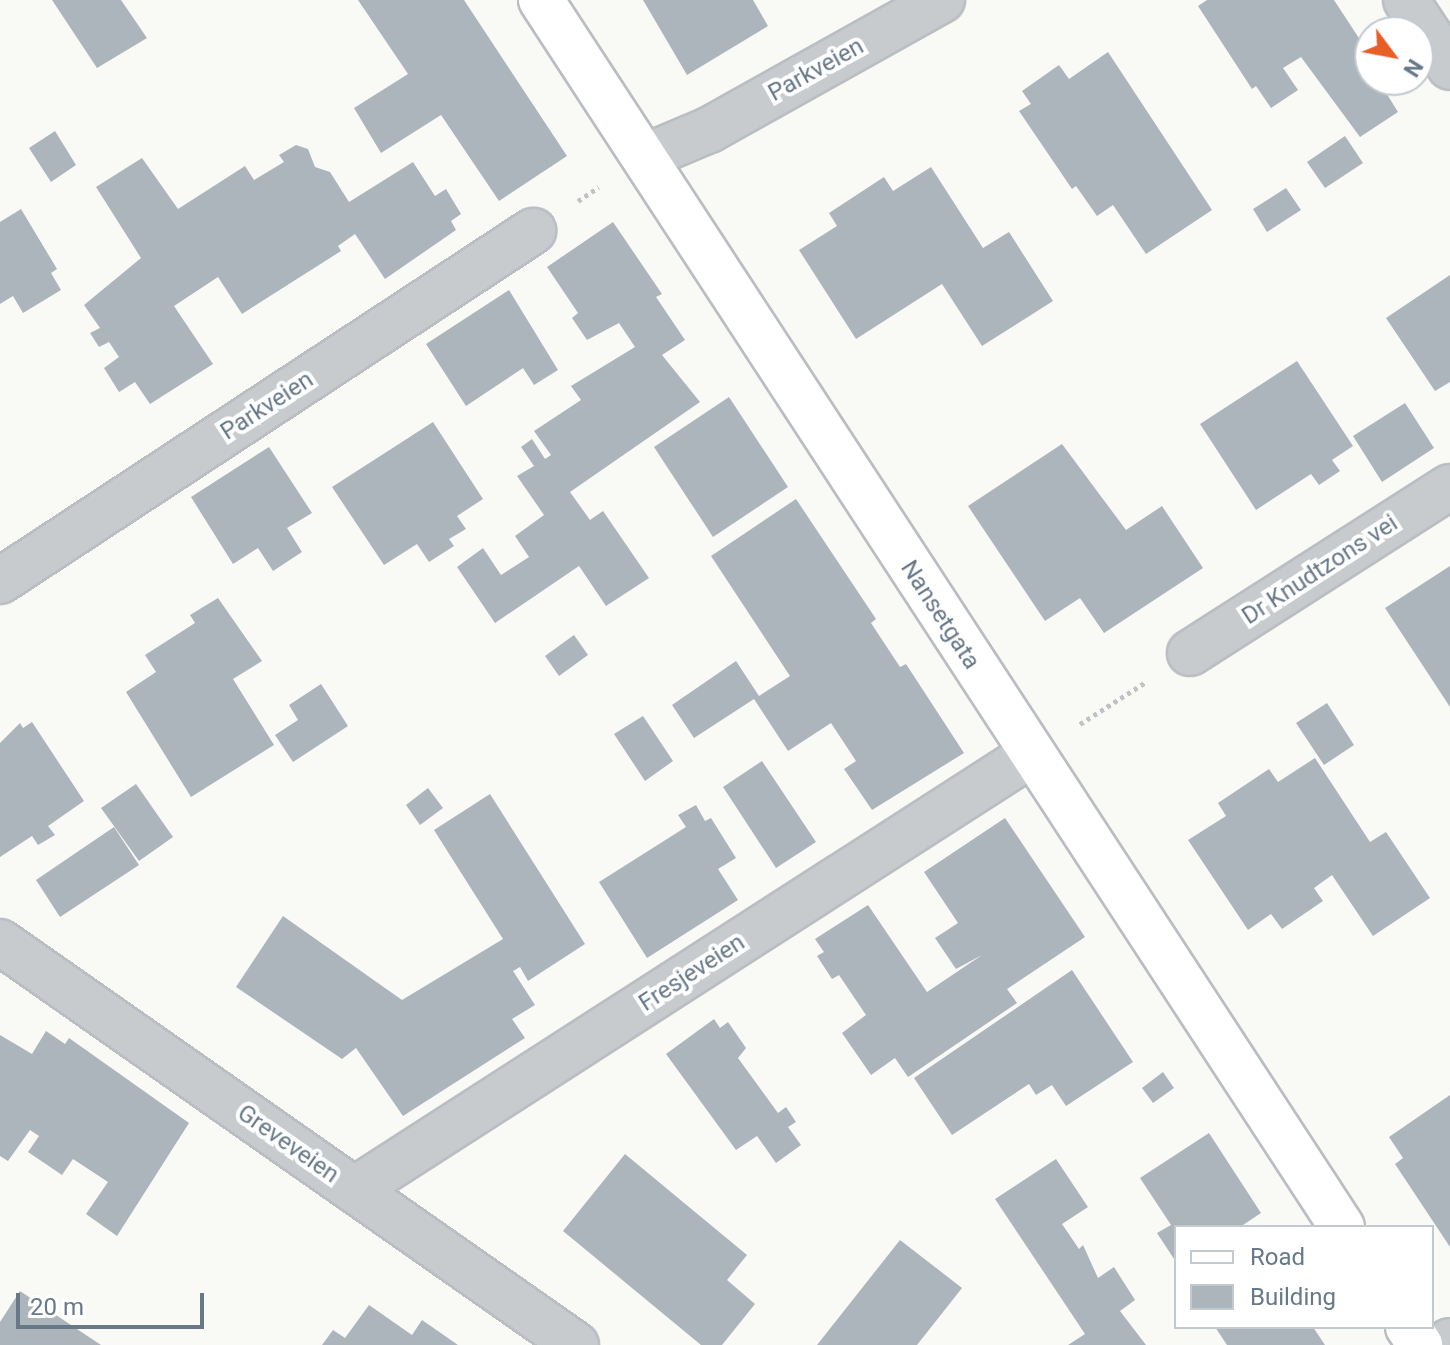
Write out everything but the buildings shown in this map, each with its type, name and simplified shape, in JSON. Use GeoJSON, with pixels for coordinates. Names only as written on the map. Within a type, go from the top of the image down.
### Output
{"type":"FeatureCollection","features":[{"type":"Feature","properties":{"kind":"main road","name":"Nansetgata"},"geometry":{"type":"LineString","coordinates":[[541,0],[1030,755],[1341,1225]]}},
{"type":"Feature","properties":{"kind":"street"},"geometry":{"type":"LineString","coordinates":[[1406,0],[1450,67]]}},
{"type":"Feature","properties":{"kind":"street","name":"Parkveien"},"geometry":{"type":"LineString","coordinates":[[645,157],[709,130],[920,5]]}},
{"type":"Feature","properties":{"kind":"street","name":"Parkveien"},"geometry":{"type":"LineString","coordinates":[[0,581],[533,231]]}},
{"type":"Feature","properties":{"kind":"street","name":"Dr Knudtzons vei"},"geometry":{"type":"LineString","coordinates":[[1190,653],[1450,487]]}},
{"type":"Feature","properties":{"kind":"street","name":"Fresjeveien"},"geometry":{"type":"LineString","coordinates":[[354,1190],[1030,755]]}},
{"type":"Feature","properties":{"kind":"street","name":"Greveveien"},"geometry":{"type":"LineString","coordinates":[[0,942],[576,1345]]}},
{"type":"Feature","properties":{"kind":"street"},"geometry":{"type":"LineString","coordinates":[[1444,1345],[1450,1341]]}},
{"type":"Feature","properties":{"kind":"path"},"geometry":{"type":"LineString","coordinates":[[533,231],[645,157]]}},
{"type":"Feature","properties":{"kind":"path"},"geometry":{"type":"LineString","coordinates":[[1030,755],[1190,653]]}}]}
